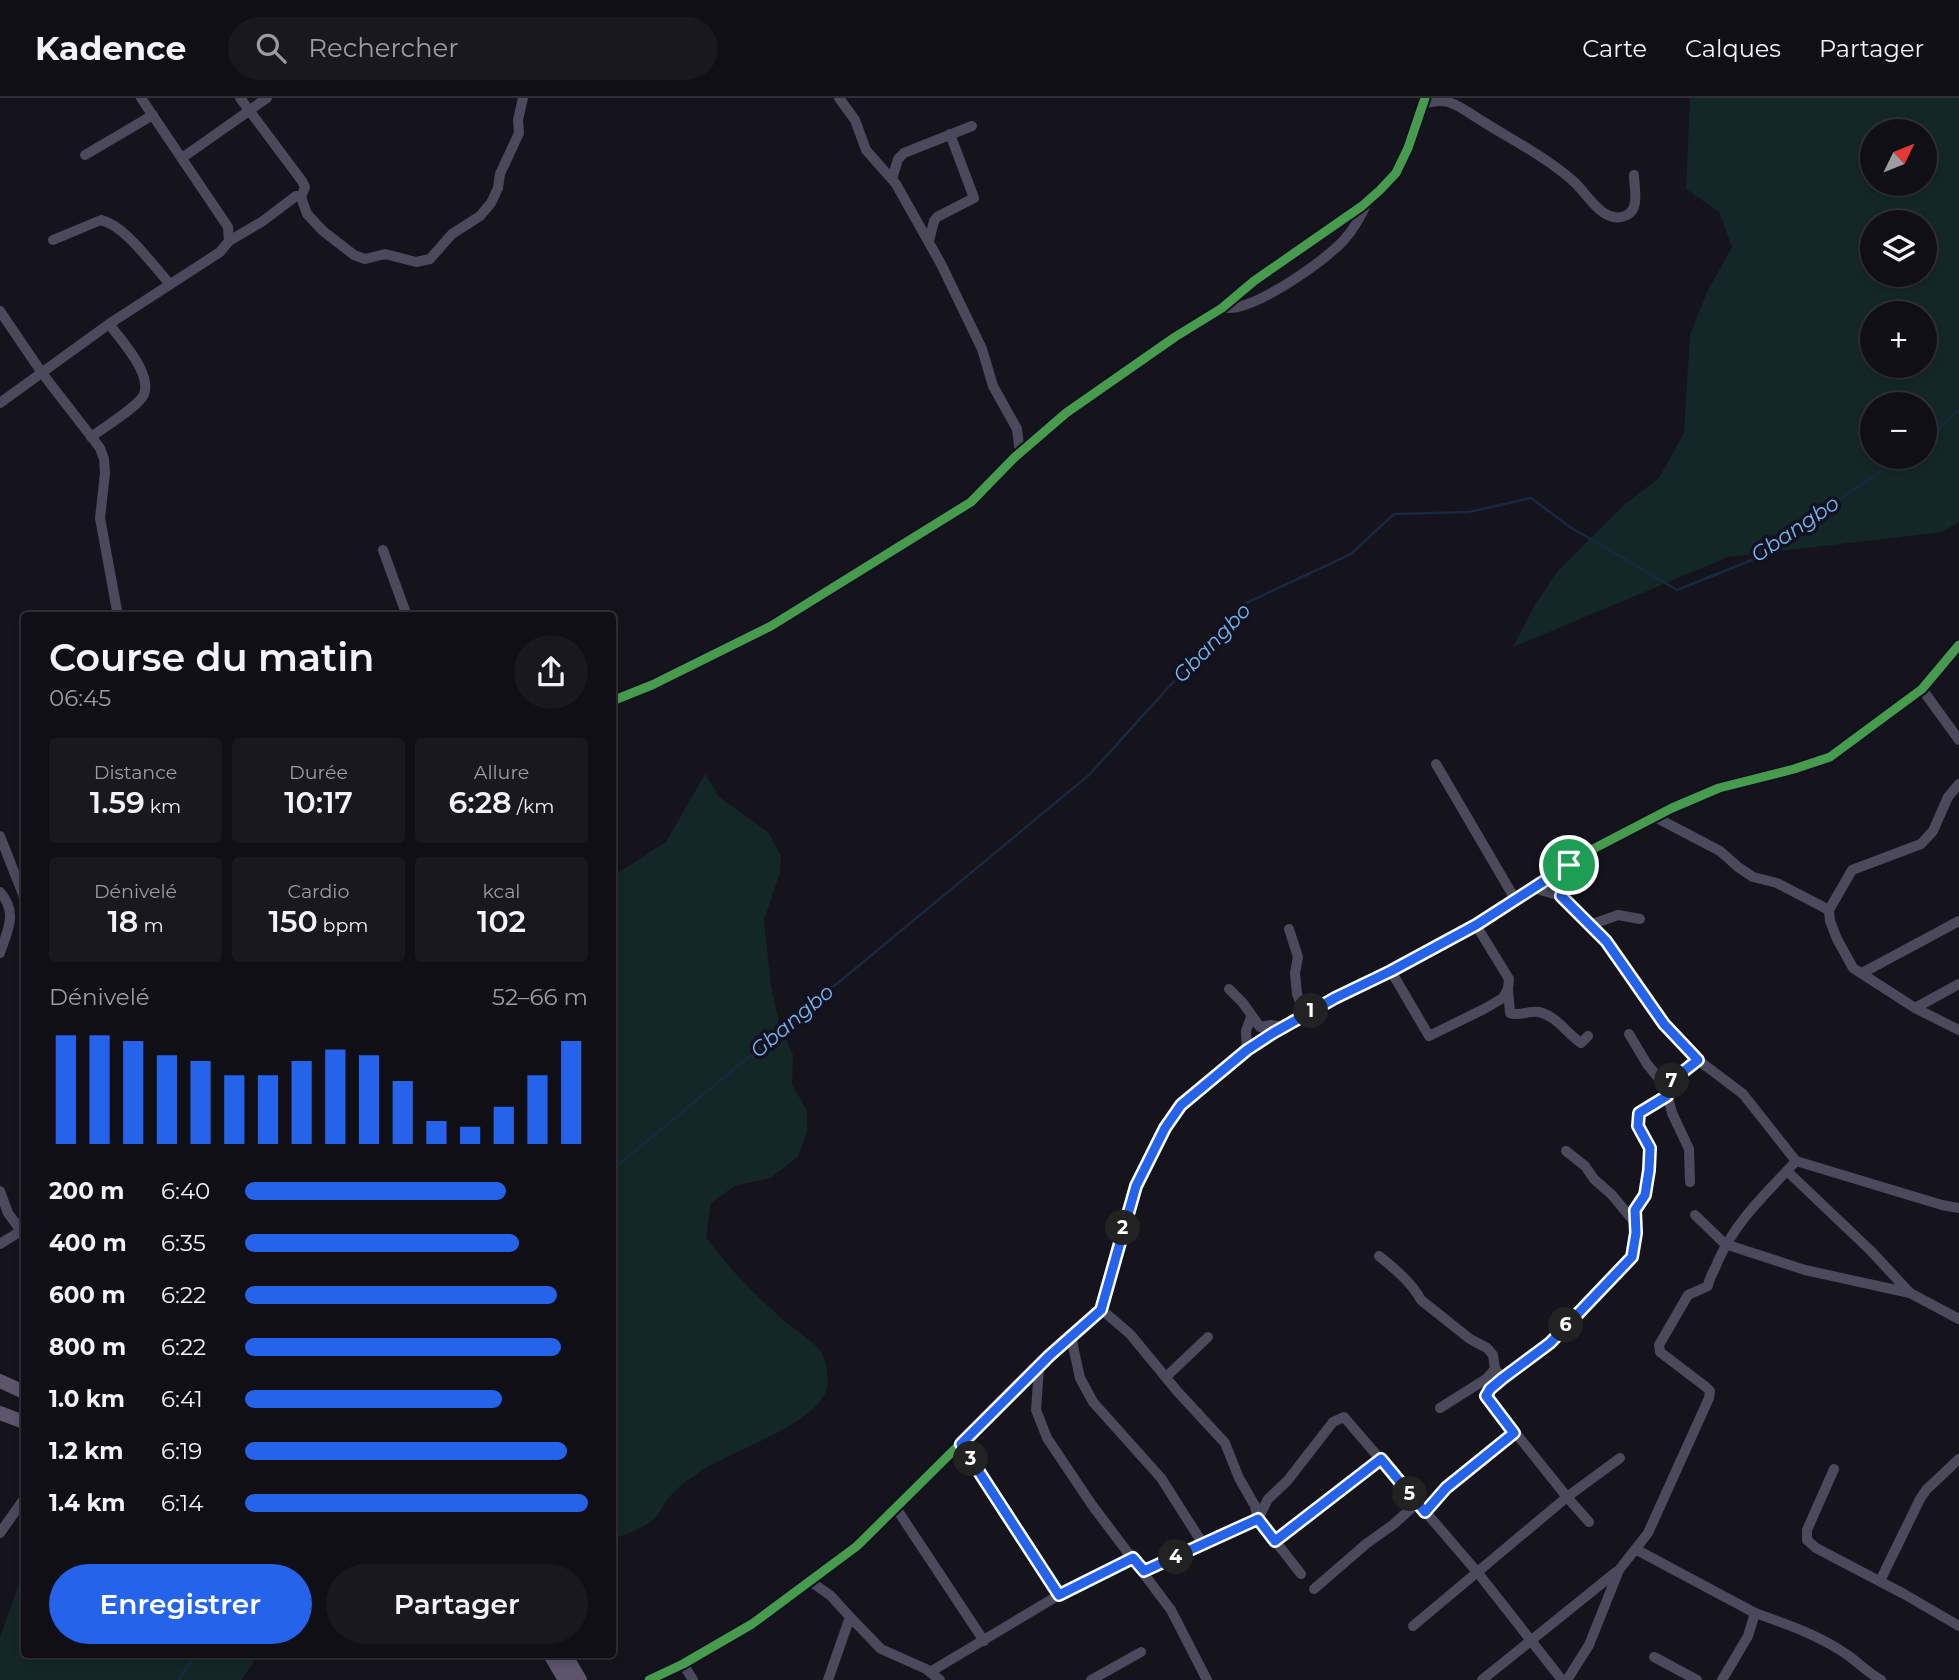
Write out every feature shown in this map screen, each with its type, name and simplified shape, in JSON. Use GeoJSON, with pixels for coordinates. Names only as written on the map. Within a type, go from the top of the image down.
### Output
{"type":"FeatureCollection","features":[{"type":"Feature","properties":{"kind":"main road"},"geometry":{"type":"LineString","coordinates":[[0,1381],[21,1391]]}},
{"type":"Feature","properties":{"kind":"main road"},"geometry":{"type":"LineString","coordinates":[[0,1413],[21,1421]]}},
{"type":"Feature","properties":{"kind":"main road"},"geometry":{"type":"LineString","coordinates":[[552,1658],[565,1680]]}},
{"type":"Feature","properties":{"kind":"main road"},"geometry":{"type":"LineString","coordinates":[[567,1658],[580,1680]]}},
{"type":"Feature","properties":{"kind":"street"},"geometry":{"type":"LineString","coordinates":[[141,98],[228,227],[229,241]]}},
{"type":"Feature","properties":{"kind":"street"},"geometry":{"type":"LineString","coordinates":[[240,98],[302,181],[305,187],[301,197],[307,214],[315,223],[354,254],[365,259],[385,254],[415,262],[430,259],[452,234],[480,216],[491,203],[500,182],[500,174],[519,133],[518,120],[523,98]]}},
{"type":"Feature","properties":{"kind":"street"},"geometry":{"type":"LineString","coordinates":[[182,158],[267,98]]}},
{"type":"Feature","properties":{"kind":"street"},"geometry":{"type":"LineString","coordinates":[[839,98],[855,120],[866,150],[892,178],[929,241],[982,349],[993,386],[1017,429],[1020,447]]}},
{"type":"Feature","properties":{"kind":"street"},"geometry":{"type":"LineString","coordinates":[[616,699],[751,638],[971,502],[1020,447],[1035,439],[1066,413],[1175,337],[1222,308],[1254,281],[1369,200],[1396,173],[1408,148],[1424,101],[1440,99],[1468,111],[1558,169],[1575,182],[1603,213],[1622,217],[1630,214],[1635,207],[1634,175]]}},
{"type":"Feature","properties":{"kind":"street"},"geometry":{"type":"LineString","coordinates":[[85,155],[153,115]]}},
{"type":"Feature","properties":{"kind":"street"},"geometry":{"type":"LineString","coordinates":[[892,178],[901,155],[972,125]]}},
{"type":"Feature","properties":{"kind":"street"},"geometry":{"type":"LineString","coordinates":[[929,241],[937,217],[972,200],[975,195],[950,134]]}},
{"type":"Feature","properties":{"kind":"street"},"geometry":{"type":"LineString","coordinates":[[0,403],[110,324],[224,248],[229,241],[263,221],[296,196],[301,197]]}},
{"type":"Feature","properties":{"kind":"street"},"geometry":{"type":"LineString","coordinates":[[1222,308],[1238,307],[1263,297],[1312,266],[1343,240],[1369,200]]}},
{"type":"Feature","properties":{"kind":"street"},"geometry":{"type":"LineString","coordinates":[[53,240],[101,220],[109,222],[122,231],[170,284]]}},
{"type":"Feature","properties":{"kind":"street"},"geometry":{"type":"LineString","coordinates":[[0,312],[104,459],[100,518],[117,612]]}},
{"type":"Feature","properties":{"kind":"street"},"geometry":{"type":"LineString","coordinates":[[91,437],[141,400],[147,389],[145,376],[110,324]]}},
{"type":"Feature","properties":{"kind":"street"},"geometry":{"type":"LineString","coordinates":[[383,550],[406,612]]}},
{"type":"Feature","properties":{"kind":"street"},"geometry":{"type":"LineString","coordinates":[[649,1680],[683,1664],[752,1624],[857,1546],[1101,1310],[1136,1186],[1165,1128],[1181,1105],[1247,1050],[1305,1014],[1476,925],[1593,849],[1655,817],[1719,788],[1830,757],[1922,689],[1959,645]]}},
{"type":"Feature","properties":{"kind":"street"},"geometry":{"type":"LineString","coordinates":[[1922,689],[1959,740]]}},
{"type":"Feature","properties":{"kind":"street"},"geometry":{"type":"LineString","coordinates":[[1436,764],[1515,899]]}},
{"type":"Feature","properties":{"kind":"street"},"geometry":{"type":"LineString","coordinates":[[1959,784],[1948,797],[1933,831],[1921,844],[1852,870],[1829,910],[1830,921],[1844,955],[1853,968],[1915,1007],[1959,1030]]}},
{"type":"Feature","properties":{"kind":"street"},"geometry":{"type":"LineString","coordinates":[[1655,817],[1712,846],[1754,877],[1777,883],[1829,910]]}},
{"type":"Feature","properties":{"kind":"street"},"geometry":{"type":"LineString","coordinates":[[0,836],[21,882]]}},
{"type":"Feature","properties":{"kind":"street"},"geometry":{"type":"LineString","coordinates":[[1561,896],[1569,865]]}},
{"type":"Feature","properties":{"kind":"street"},"geometry":{"type":"LineString","coordinates":[[1533,888],[1561,896],[1606,941],[1664,1024],[1698,1060],[1743,1094],[1796,1161],[1959,1208]]}},
{"type":"Feature","properties":{"kind":"street"},"geometry":{"type":"LineString","coordinates":[[0,892],[11,911],[8,932],[0,953]]}},
{"type":"Feature","properties":{"kind":"street"},"geometry":{"type":"LineString","coordinates":[[1590,925],[1618,915],[1640,919]]}},
{"type":"Feature","properties":{"kind":"street"},"geometry":{"type":"LineString","coordinates":[[1862,973],[1959,921]]}},
{"type":"Feature","properties":{"kind":"street"},"geometry":{"type":"LineString","coordinates":[[1476,925],[1509,979],[1510,1013],[1515,1015],[1536,1011],[1551,1017],[1581,1043],[1588,1036]]}},
{"type":"Feature","properties":{"kind":"street"},"geometry":{"type":"LineString","coordinates":[[1289,929],[1298,957],[1295,973],[1297,994],[1305,1014]]}},
{"type":"Feature","properties":{"kind":"street"},"geometry":{"type":"LineString","coordinates":[[1391,971],[1429,1036],[1503,998],[1508,989]]}},
{"type":"Feature","properties":{"kind":"street"},"geometry":{"type":"LineString","coordinates":[[1915,1007],[1959,984]]}},
{"type":"Feature","properties":{"kind":"street"},"geometry":{"type":"LineString","coordinates":[[1229,989],[1260,1027],[1284,1027]]}},
{"type":"Feature","properties":{"kind":"street"},"geometry":{"type":"LineString","coordinates":[[1247,1050],[1246,1031],[1251,1017]]}},
{"type":"Feature","properties":{"kind":"street"},"geometry":{"type":"LineString","coordinates":[[1629,1034],[1666,1091],[1672,1113],[1689,1149],[1690,1182]]}},
{"type":"Feature","properties":{"kind":"street"},"geometry":{"type":"LineString","coordinates":[[1440,1408],[1550,1343],[1632,1257],[1637,1225],[1635,1210],[1645,1195],[1649,1170],[1650,1148],[1638,1126],[1639,1113],[1698,1060]]}},
{"type":"Feature","properties":{"kind":"street"},"geometry":{"type":"LineString","coordinates":[[1566,1151],[1585,1166],[1637,1225]]}},
{"type":"Feature","properties":{"kind":"street"},"geometry":{"type":"LineString","coordinates":[[1482,1680],[1619,1570],[1648,1533],[1710,1391],[1660,1352],[1659,1345],[1688,1295],[1708,1286],[1725,1244],[1757,1200],[1796,1161]]}},
{"type":"Feature","properties":{"kind":"street"},"geometry":{"type":"LineString","coordinates":[[1787,1171],[1871,1251],[1910,1293]]}},
{"type":"Feature","properties":{"kind":"street"},"geometry":{"type":"LineString","coordinates":[[0,1191],[8,1213],[21,1229]]}},
{"type":"Feature","properties":{"kind":"street"},"geometry":{"type":"LineString","coordinates":[[1695,1215],[1725,1244],[1805,1270],[1910,1293],[1959,1319]]}},
{"type":"Feature","properties":{"kind":"street"},"geometry":{"type":"LineString","coordinates":[[0,1244],[21,1233]]}},
{"type":"Feature","properties":{"kind":"street"},"geometry":{"type":"LineString","coordinates":[[1379,1256],[1403,1275],[1420,1300],[1493,1355],[1499,1374],[1486,1396],[1589,1522]]}},
{"type":"Feature","properties":{"kind":"street"},"geometry":{"type":"LineString","coordinates":[[1101,1310],[1130,1334],[1226,1443],[1239,1478],[1255,1506],[1258,1519],[1301,1574]]}},
{"type":"Feature","properties":{"kind":"street"},"geometry":{"type":"LineString","coordinates":[[1071,1337],[1080,1378],[1093,1402],[1161,1478],[1203,1544]]}},
{"type":"Feature","properties":{"kind":"street"},"geometry":{"type":"LineString","coordinates":[[1166,1377],[1208,1337]]}},
{"type":"Feature","properties":{"kind":"street"},"geometry":{"type":"LineString","coordinates":[[1039,1368],[1036,1410],[1047,1438],[1092,1505],[1171,1610],[1207,1680]]}},
{"type":"Feature","properties":{"kind":"street"},"geometry":{"type":"LineString","coordinates":[[1144,1571],[1258,1519],[1268,1499],[1288,1480],[1339,1417],[1344,1417],[1381,1459],[1564,1680],[1589,1645],[1619,1570]]}},
{"type":"Feature","properties":{"kind":"street"},"geometry":{"type":"LineString","coordinates":[[1314,1590],[1366,1544],[1421,1507],[1514,1433]]}},
{"type":"Feature","properties":{"kind":"street"},"geometry":{"type":"LineString","coordinates":[[961,1444],[1059,1595]]}},
{"type":"Feature","properties":{"kind":"street"},"geometry":{"type":"LineString","coordinates":[[1413,1626],[1567,1497],[1620,1458]]}},
{"type":"Feature","properties":{"kind":"street"},"geometry":{"type":"LineString","coordinates":[[1275,1541],[1381,1459]]}},
{"type":"Feature","properties":{"kind":"street"},"geometry":{"type":"LineString","coordinates":[[1880,1581],[1920,1499],[1959,1459]]}},
{"type":"Feature","properties":{"kind":"street"},"geometry":{"type":"LineString","coordinates":[[1834,1469],[1807,1530],[1807,1540],[1816,1548],[1959,1626]]}},
{"type":"Feature","properties":{"kind":"street"},"geometry":{"type":"LineString","coordinates":[[0,1533],[21,1503]]}},
{"type":"Feature","properties":{"kind":"street"},"geometry":{"type":"LineString","coordinates":[[896,1508],[984,1642]]}},
{"type":"Feature","properties":{"kind":"street"},"geometry":{"type":"LineString","coordinates":[[1636,1550],[1755,1613],[1806,1632],[1846,1654],[1868,1673],[1881,1680]]}},
{"type":"Feature","properties":{"kind":"street"},"geometry":{"type":"LineString","coordinates":[[930,1672],[1059,1595],[1133,1558]]}},
{"type":"Feature","properties":{"kind":"street"},"geometry":{"type":"LineString","coordinates":[[810,1581],[831,1596],[881,1649],[930,1672],[940,1680]]}},
{"type":"Feature","properties":{"kind":"street"},"geometry":{"type":"LineString","coordinates":[[1722,1680],[1748,1636],[1755,1613]]}},
{"type":"Feature","properties":{"kind":"street"},"geometry":{"type":"LineString","coordinates":[[828,1680],[850,1617]]}},
{"type":"Feature","properties":{"kind":"street"},"geometry":{"type":"LineString","coordinates":[[1091,1680],[1141,1652]]}},
{"type":"Feature","properties":{"kind":"street"},"geometry":{"type":"LineString","coordinates":[[1654,1657],[1697,1680]]}},
{"type":"Feature","properties":{"kind":"street"},"geometry":{"type":"LineString","coordinates":[[683,1664],[693,1680]]}},
{"type":"Feature","properties":{"kind":"green space"},"geometry":{"type":"Polygon","coordinates":[[[1690,98],[1959,98],[1959,522],[1942,532],[1728,557],[1513,647],[1536,603],[1558,571],[1625,504],[1659,478],[1684,433],[1690,335],[1707,292],[1732,247],[1719,212],[1686,189],[1690,98]]]}},
{"type":"Feature","properties":{"kind":"green space"},"geometry":{"type":"Polygon","coordinates":[[[705,774],[719,797],[768,832],[781,856],[780,872],[764,920],[771,986],[779,1023],[793,1055],[792,1084],[807,1111],[807,1131],[798,1157],[770,1178],[734,1186],[711,1203],[706,1237],[751,1290],[819,1349],[825,1362],[827,1385],[825,1394],[815,1407],[800,1419],[691,1477],[673,1493],[651,1522],[616,1538],[616,874],[666,842],[705,774]]]}},
{"type":"Feature","properties":{"kind":"green space"},"geometry":{"type":"Polygon","coordinates":[[[21,1579],[21,1658],[257,1658],[241,1680],[0,1680],[0,1637],[21,1579]]]}},
{"type":"Feature","properties":{"kind":"waterway","name":"Gbangbo"},"geometry":{"type":"LineString","coordinates":[[1937,429],[1959,410]]}},
{"type":"Feature","properties":{"kind":"waterway","name":"Gbangbo"},"geometry":{"type":"LineString","coordinates":[[616,1167],[1089,775],[1244,604],[1351,554],[1394,514],[1469,512],[1531,498],[1570,527],[1677,590],[1752,560],[1884,469]]}},
{"type":"Feature","properties":{"kind":"waterway","name":"Gbangbo"},"geometry":{"type":"LineString","coordinates":[[178,1680],[194,1658]]}},
{"type":"Feature","properties":{"kind":"cycle path"},"geometry":{"type":"LineString","coordinates":[[616,699],[652,685],[771,626],[971,502],[1015,457],[1066,413],[1175,337],[1222,308],[1254,281],[1362,206],[1380,190],[1396,173],[1408,148],[1425,98]]}},
{"type":"Feature","properties":{"kind":"cycle path"},"geometry":{"type":"LineString","coordinates":[[649,1680],[683,1664],[752,1624],[857,1546],[1049,1356],[1102,1310],[1136,1186],[1165,1128],[1181,1105],[1247,1050],[1305,1014],[1476,925],[1593,849],[1672,808],[1719,788],[1830,757],[1922,689],[1959,645]]}},
{"type":"Feature","properties":{"kind":"route"},"geometry":{"type":"LineString","coordinates":[[1569,865],[1561,896],[1606,941],[1664,1024],[1698,1060],[1665,1086],[1667,1096],[1639,1113],[1638,1126],[1650,1148],[1649,1170],[1645,1195],[1635,1210],[1637,1225],[1632,1257],[1550,1343],[1503,1378],[1486,1396],[1514,1433],[1464,1471],[1425,1512],[1381,1459],[1275,1541],[1258,1519],[1144,1571],[1133,1558],[1059,1595],[961,1444],[1049,1356],[1101,1310],[1136,1186],[1165,1128],[1181,1105],[1247,1050],[1273,1033],[1476,925],[1569,865]]}}]}
